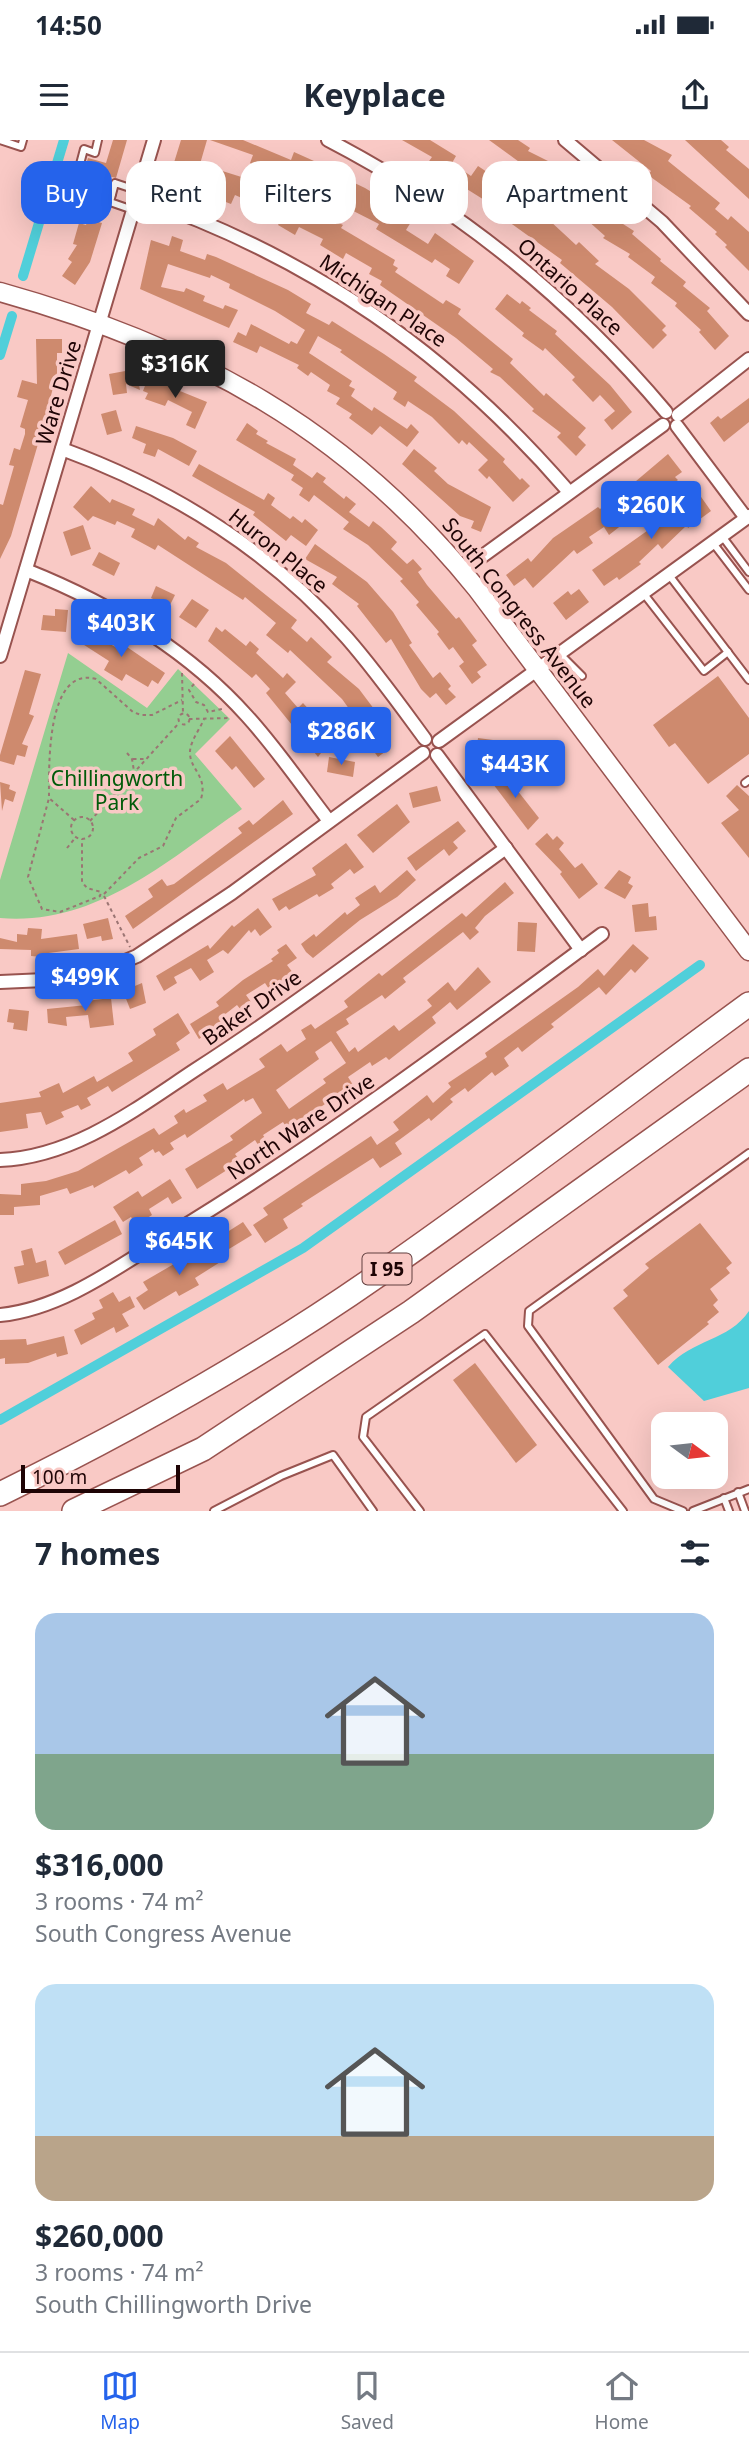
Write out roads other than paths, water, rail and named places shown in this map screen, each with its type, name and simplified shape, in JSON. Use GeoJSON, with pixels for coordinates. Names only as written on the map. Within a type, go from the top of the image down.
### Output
{"type":"FeatureCollection","features":[{"type":"Feature","properties":{"kind":"highway","name":"I 95"},"geometry":{"type":"LineString","coordinates":[[0,1494],[73,1459],[178,1399],[369,1281],[749,1004]]}},
{"type":"Feature","properties":{"kind":"highway","name":"I 95"},"geometry":{"type":"LineString","coordinates":[[74,1511],[203,1449],[411,1312],[749,1070]]}},
{"type":"Feature","properties":{"kind":"street","name":"Ware Drive"},"geometry":{"type":"LineString","coordinates":[[148,161],[154,140]]}},
{"type":"Feature","properties":{"kind":"street","name":"Ontario Place"},"geometry":{"type":"LineString","coordinates":[[328,140],[446,209],[517,263],[602,341],[671,420],[748,517]]}},
{"type":"Feature","properties":{"kind":"street"},"geometry":{"type":"LineString","coordinates":[[565,140],[662,222],[749,314]]}},
{"type":"Feature","properties":{"kind":"street","name":"Ware Drive"},"geometry":{"type":"LineString","coordinates":[[0,656],[129,224]]}},
{"type":"Feature","properties":{"kind":"street","name":"Michigan Place"},"geometry":{"type":"LineString","coordinates":[[208,224],[250,242],[365,307],[469,388],[513,430],[569,492]]}},
{"type":"Feature","properties":{"kind":"street","name":"South Congress Avenue"},"geometry":{"type":"LineString","coordinates":[[0,292],[100,323],[183,356],[289,415],[369,476],[402,506],[463,571],[749,951]]}},
{"type":"Feature","properties":{"kind":"street"},"geometry":{"type":"LineString","coordinates":[[463,571],[671,420],[749,359]]}},
{"type":"Feature","properties":{"kind":"street","name":"Huron Place"},"geometry":{"type":"LineString","coordinates":[[62,449],[154,488],[224,530],[257,554],[311,600],[346,637],[425,739]]}},
{"type":"Feature","properties":{"kind":"street"},"geometry":{"type":"LineString","coordinates":[[581,950],[506,848],[438,748],[433,737],[425,739],[421,745],[423,753],[431,757],[438,748],[748,517]]}},
{"type":"Feature","properties":{"kind":"street"},"geometry":{"type":"LineString","coordinates":[[26,570],[101,603],[192,663],[219,687],[269,741],[329,821]]}},
{"type":"Feature","properties":{"kind":"street"},"geometry":{"type":"LineString","coordinates":[[0,982],[67,979],[111,967],[137,956],[225,898],[423,753]]}},
{"type":"Feature","properties":{"kind":"street","name":"Baker Drive"},"geometry":{"type":"LineString","coordinates":[[0,1160],[34,1155],[85,1138],[160,1093],[304,996],[506,848]]}},
{"type":"Feature","properties":{"kind":"street","name":"North Ware Drive"},"geometry":{"type":"LineString","coordinates":[[0,1315],[50,1303],[224,1202],[381,1097],[602,934]]}},
{"type":"Feature","properties":{"kind":"lane"},"geometry":{"type":"LineString","coordinates":[[0,140],[21,147],[23,140]]}},
{"type":"Feature","properties":{"kind":"lane"},"geometry":{"type":"LineString","coordinates":[[81,161],[84,149],[95,152],[99,140]]}},
{"type":"Feature","properties":{"kind":"lane"},"geometry":{"type":"LineString","coordinates":[[112,194],[115,183],[126,188]]}},
{"type":"Feature","properties":{"kind":"lane"},"geometry":{"type":"LineString","coordinates":[[717,540],[749,572]]}},
{"type":"Feature","properties":{"kind":"lane"},"geometry":{"type":"LineString","coordinates":[[717,540],[749,590]]}},
{"type":"Feature","properties":{"kind":"lane"},"geometry":{"type":"LineString","coordinates":[[669,575],[749,680]]}},
{"type":"Feature","properties":{"kind":"lane"},"geometry":{"type":"LineString","coordinates":[[644,594],[704,671],[728,652]]}},
{"type":"Feature","properties":{"kind":"lane"},"geometry":{"type":"LineString","coordinates":[[561,655],[582,676]]}},
{"type":"Feature","properties":{"kind":"lane"},"geometry":{"type":"LineString","coordinates":[[683,1511],[654,1499],[528,1326],[529,1311],[749,1153]]}},
{"type":"Feature","properties":{"kind":"lane"},"geometry":{"type":"LineString","coordinates":[[419,1511],[363,1437],[362,1426],[366,1417],[485,1334],[623,1511]]}},
{"type":"Feature","properties":{"kind":"lane"},"geometry":{"type":"LineString","coordinates":[[214,1511],[281,1476],[333,1455],[373,1511]]}},
{"type":"Feature","properties":{"kind":"lane"},"geometry":{"type":"LineString","coordinates":[[693,1511],[749,1489]]}},
{"type":"Feature","properties":{"kind":"lane"},"geometry":{"type":"LineString","coordinates":[[738,1492],[744,1511]]}},
{"type":"Feature","properties":{"kind":"lane"},"geometry":{"type":"LineString","coordinates":[[724,1498],[729,1511]]}},
{"type":"Feature","properties":{"kind":"water"},"geometry":{"type":"Polygon","coordinates":[[[749,1311],[749,1388],[704,1401],[668,1367],[688,1351],[721,1335],[741,1321],[749,1311]]]}},
{"type":"Feature","properties":{"kind":"waterway"},"geometry":{"type":"LineString","coordinates":[[23,276],[64,140]]}},
{"type":"Feature","properties":{"kind":"waterway"},"geometry":{"type":"LineString","coordinates":[[0,355],[12,316]]}},
{"type":"Feature","properties":{"kind":"waterway"},"geometry":{"type":"LineString","coordinates":[[0,1420],[303,1248],[700,965]]}},
{"type":"Feature","properties":{"kind":"park label","name":"Chillingworth Park"},"geometry":{"type":"Point","coordinates":[117,791]}}]}
